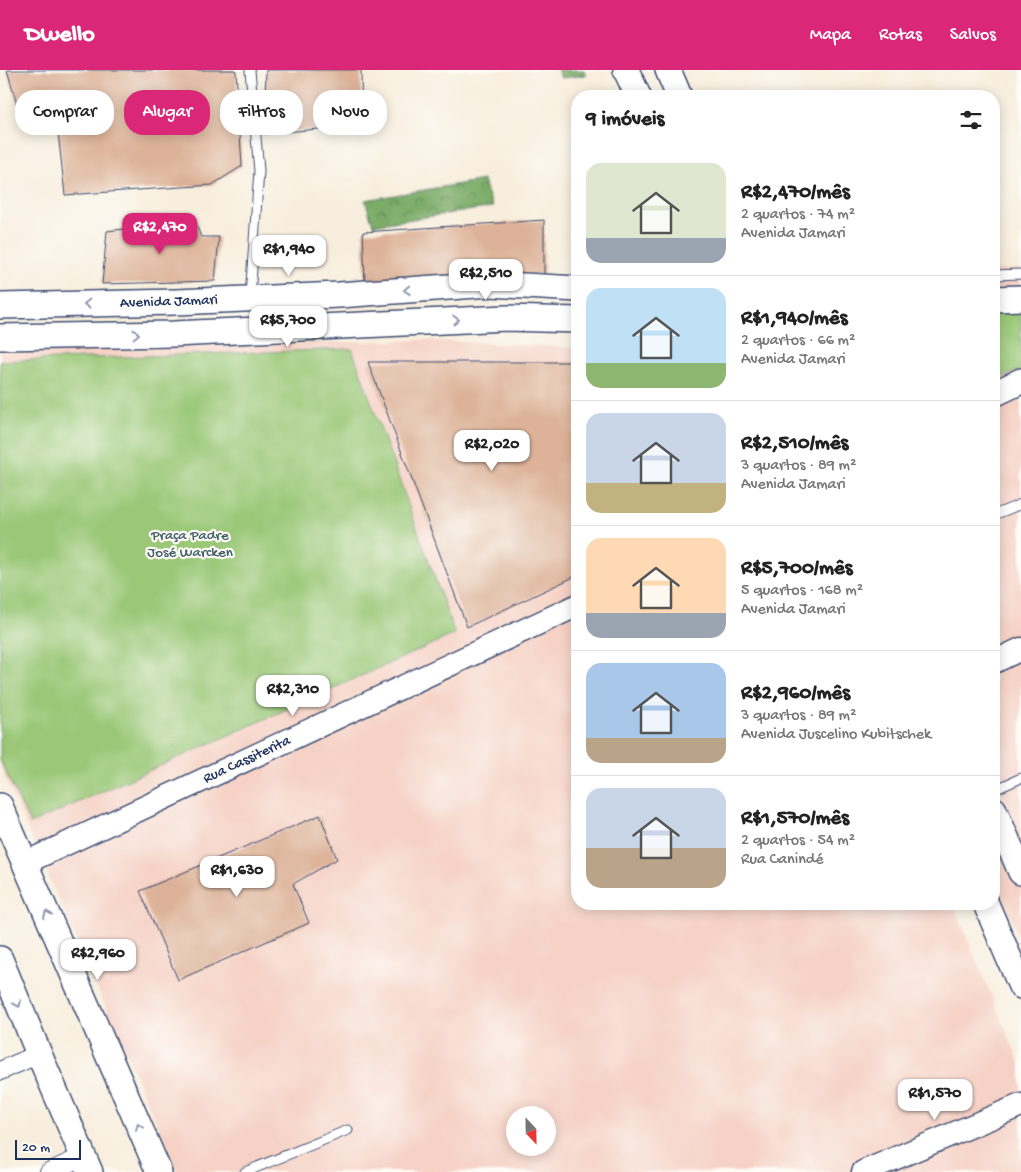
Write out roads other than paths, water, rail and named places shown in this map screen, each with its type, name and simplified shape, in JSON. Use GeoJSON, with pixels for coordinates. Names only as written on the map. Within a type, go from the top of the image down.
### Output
{"type":"FeatureCollection","features":[{"type":"Feature","properties":{"kind":"main road"},"geometry":{"type":"LineString","coordinates":[[626,70],[635,90]]}},
{"type":"Feature","properties":{"kind":"main road"},"geometry":{"type":"LineString","coordinates":[[668,70],[676,90]]}},
{"type":"Feature","properties":{"kind":"main road","name":"Avenida Jamari"},"geometry":{"type":"LineString","coordinates":[[0,306],[250,299],[498,284],[571,289]]}},
{"type":"Feature","properties":{"kind":"main road"},"geometry":{"type":"LineString","coordinates":[[498,284],[499,319]]}},
{"type":"Feature","properties":{"kind":"main road"},"geometry":{"type":"LineString","coordinates":[[1000,299],[1021,298]]}},
{"type":"Feature","properties":{"kind":"main road","name":"Avenida Jamari"},"geometry":{"type":"LineString","coordinates":[[0,338],[174,334],[499,319],[571,319]]}},
{"type":"Feature","properties":{"kind":"main road"},"geometry":{"type":"LineString","coordinates":[[1000,391],[1021,381]]}},
{"type":"Feature","properties":{"kind":"main road"},"geometry":{"type":"LineString","coordinates":[[0,806],[159,1172]]}},
{"type":"Feature","properties":{"kind":"main road"},"geometry":{"type":"LineString","coordinates":[[1000,824],[1021,872]]}},
{"type":"Feature","properties":{"kind":"main road"},"geometry":{"type":"LineString","coordinates":[[989,910],[1021,986]]}},
{"type":"Feature","properties":{"kind":"main road"},"geometry":{"type":"LineString","coordinates":[[0,959],[38,1054],[87,1164]]}},
{"type":"Feature","properties":{"kind":"street","name":"Rua Cassiterita"},"geometry":{"type":"LineString","coordinates":[[25,863],[571,608]]}},
{"type":"Feature","properties":{"kind":"street"},"geometry":{"type":"LineString","coordinates":[[1000,659],[1021,649]]}},
{"type":"Feature","properties":{"kind":"street"},"geometry":{"type":"LineString","coordinates":[[0,1071],[38,1054]]}},
{"type":"Feature","properties":{"kind":"street"},"geometry":{"type":"LineString","coordinates":[[863,1172],[1021,1104]]}},
{"type":"Feature","properties":{"kind":"street"},"geometry":{"type":"LineString","coordinates":[[49,1172],[87,1164]]}},
{"type":"Feature","properties":{"kind":"lane"},"geometry":{"type":"LineString","coordinates":[[250,70],[259,171],[250,299]]}},
{"type":"Feature","properties":{"kind":"lane"},"geometry":{"type":"LineString","coordinates":[[1000,275],[1021,274]]}},
{"type":"Feature","properties":{"kind":"lane"},"geometry":{"type":"LineString","coordinates":[[1000,513],[1021,504]]}},
{"type":"Feature","properties":{"kind":"lane"},"geometry":{"type":"LineString","coordinates":[[1000,787],[1021,778]]}},
{"type":"Feature","properties":{"kind":"lane"},"geometry":{"type":"LineString","coordinates":[[245,1172],[348,1130]]}},
{"type":"Feature","properties":{"kind":"park label","name":"Praça Padre José Warcken"},"geometry":{"type":"Point","coordinates":[190,544]}}]}
